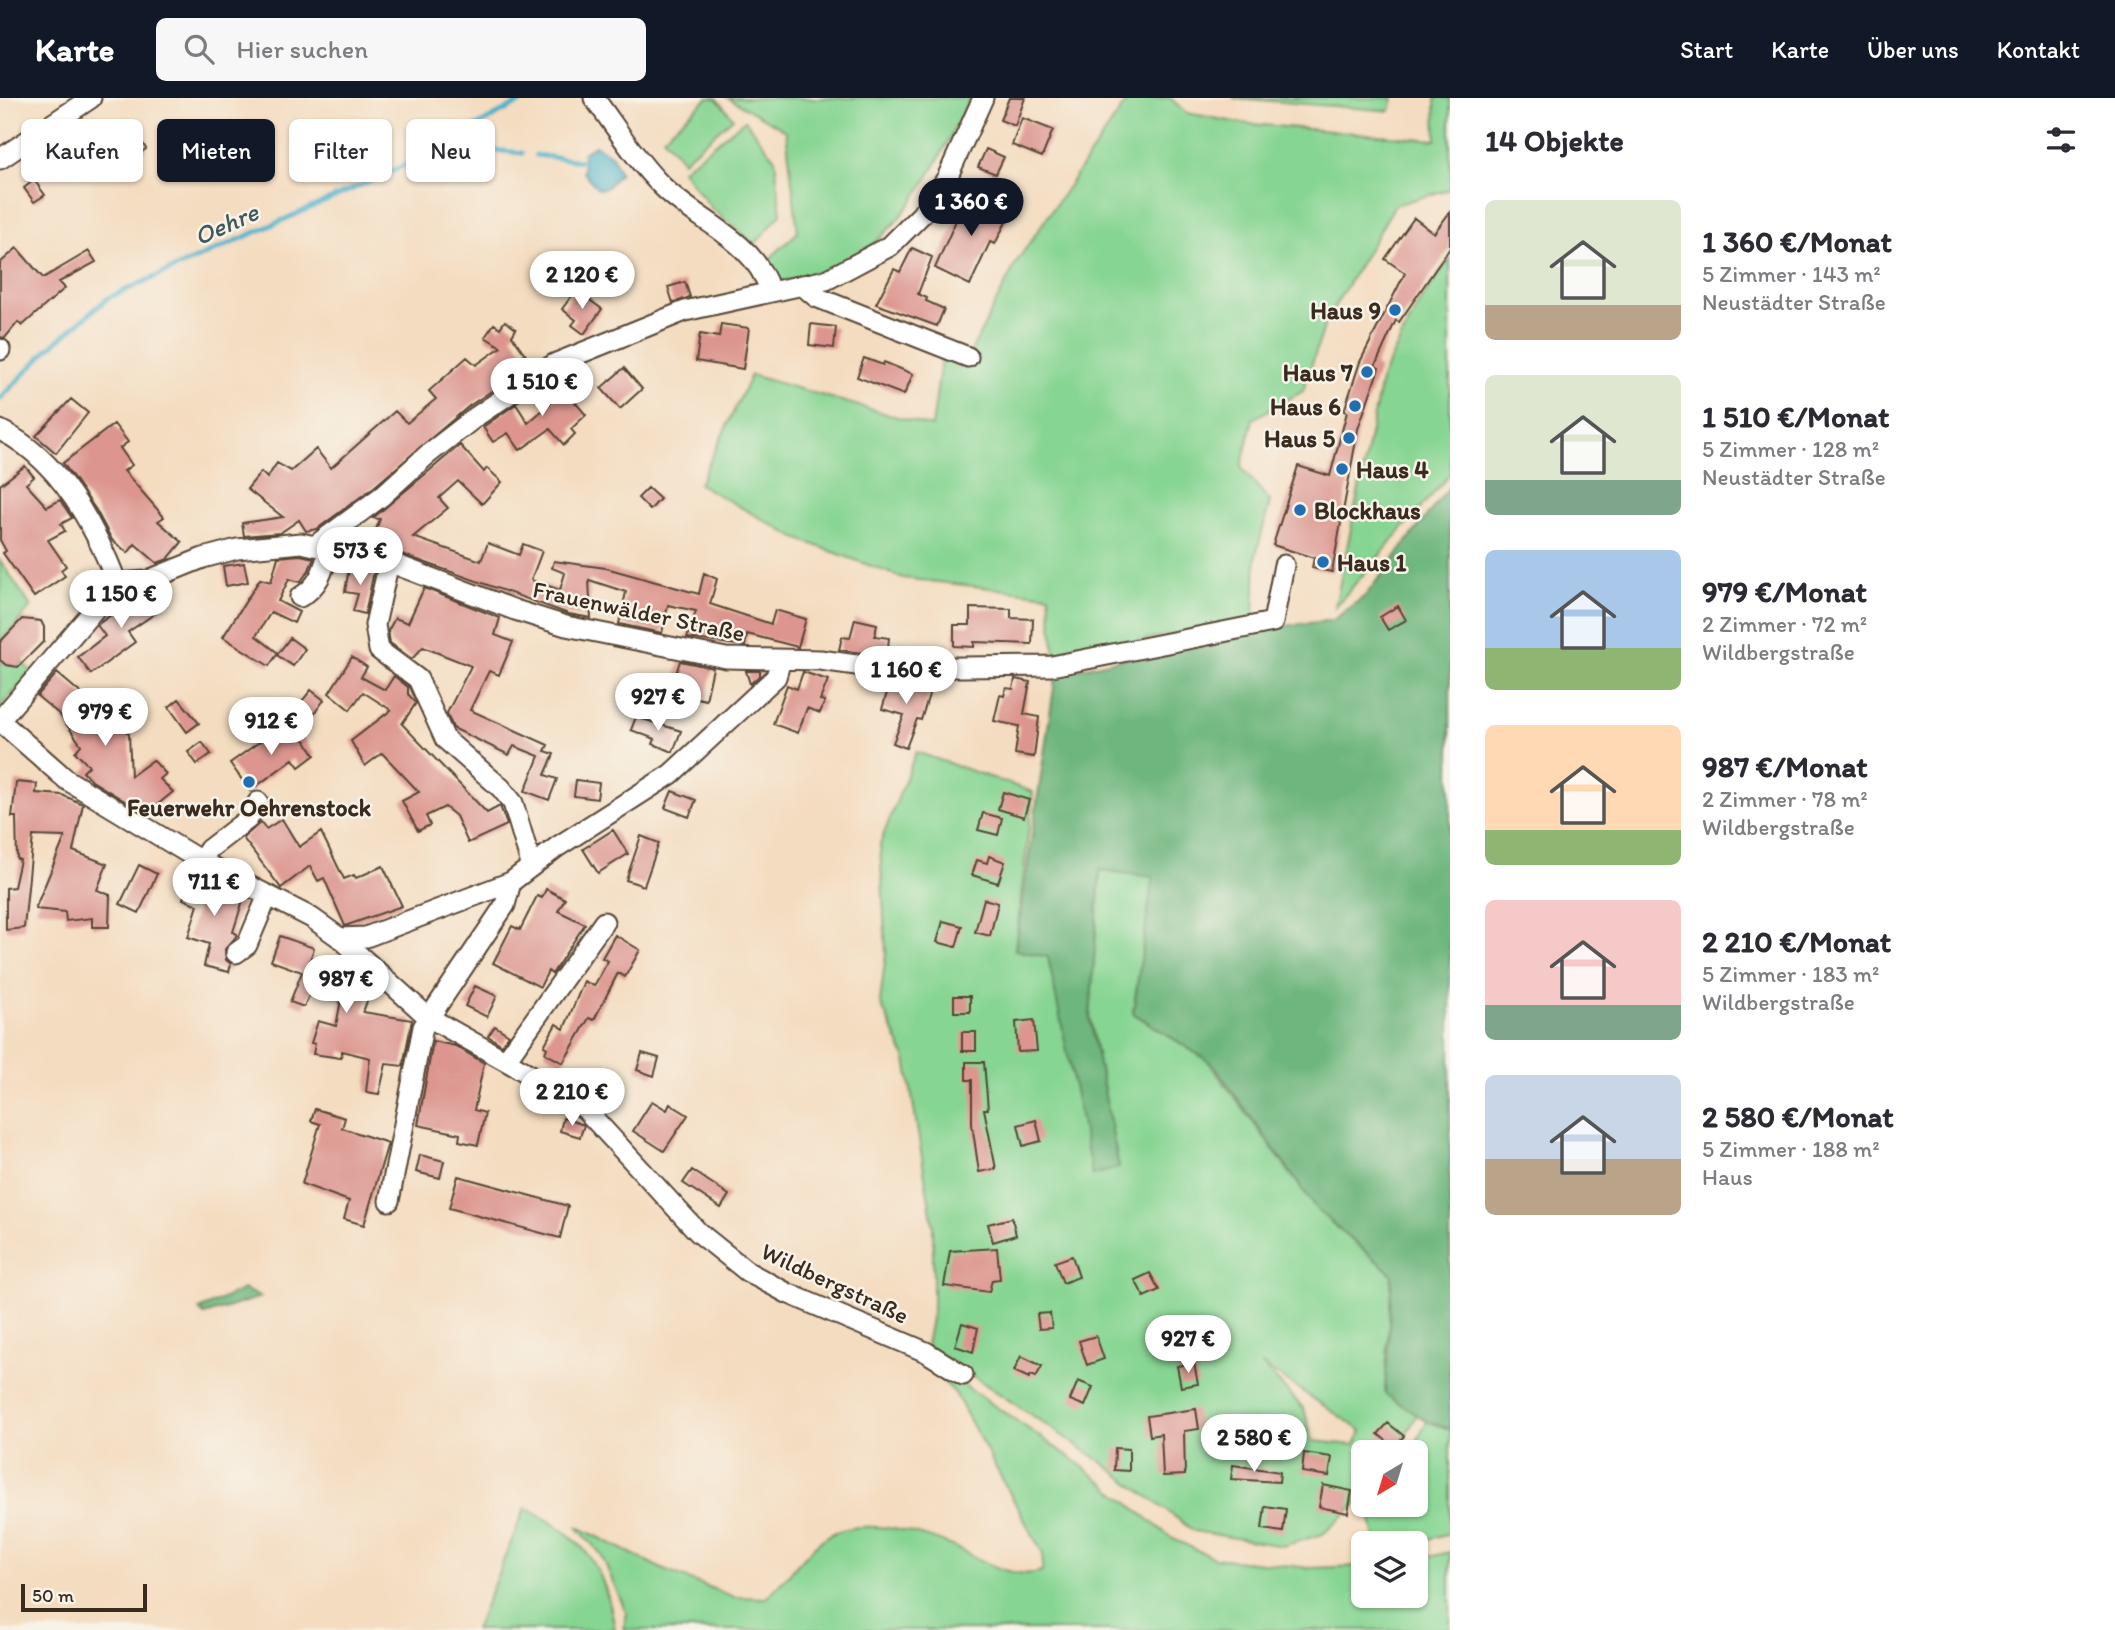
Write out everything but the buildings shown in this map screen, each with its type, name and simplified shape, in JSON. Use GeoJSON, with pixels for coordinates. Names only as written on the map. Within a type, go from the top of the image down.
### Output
{"type":"FeatureCollection","features":[{"type":"Feature","properties":{"kind":"street"},"geometry":{"type":"LineString","coordinates":[[0,159],[90,98]]}},
{"type":"Feature","properties":{"kind":"street"},"geometry":{"type":"LineString","coordinates":[[594,98],[659,184],[684,207],[749,253],[760,267],[770,291]]}},
{"type":"Feature","properties":{"kind":"street"},"geometry":{"type":"LineString","coordinates":[[300,597],[310,592],[321,576],[323,546],[477,416],[554,364],[685,311],[826,279],[891,246],[921,215],[947,178],[983,98]]}},
{"type":"Feature","properties":{"kind":"street"},"geometry":{"type":"LineString","coordinates":[[802,285],[816,297],[968,357]]}},
{"type":"Feature","properties":{"kind":"street"},"geometry":{"type":"LineString","coordinates":[[0,430],[20,441],[54,471],[98,539],[117,583],[0,721]]}},
{"type":"Feature","properties":{"kind":"street","name":"Frauenwälder Straße"},"geometry":{"type":"LineString","coordinates":[[117,583],[146,581],[203,558],[237,549],[301,543],[388,562],[515,610],[566,626],[726,658],[820,660],[878,668],[1052,666],[1273,622],[1284,565]]}},
{"type":"Feature","properties":{"kind":"street"},"geometry":{"type":"LineString","coordinates":[[388,562],[375,625],[379,650],[418,679],[446,739],[501,788],[513,803],[531,864]]}},
{"type":"Feature","properties":{"kind":"street"},"geometry":{"type":"LineString","coordinates":[[340,938],[366,937],[511,882],[531,864],[671,774],[776,677],[781,660]]}},
{"type":"Feature","properties":{"kind":"street","name":"Wildbergstraße"},"geometry":{"type":"LineString","coordinates":[[0,721],[67,780],[201,861],[268,895],[340,938],[428,1017],[506,1060],[585,1110],[608,1131],[698,1232],[748,1272],[787,1293],[926,1352],[963,1375]]}},
{"type":"Feature","properties":{"kind":"street"},"geometry":{"type":"LineString","coordinates":[[201,861],[209,849],[248,819],[258,802]]}},
{"type":"Feature","properties":{"kind":"street"},"geometry":{"type":"LineString","coordinates":[[390,1201],[423,1027],[505,905],[511,882]]}},
{"type":"Feature","properties":{"kind":"street"},"geometry":{"type":"LineString","coordinates":[[236,953],[247,945],[268,895]]}},
{"type":"Feature","properties":{"kind":"street"},"geometry":{"type":"LineString","coordinates":[[506,1060],[604,922]]}},
{"type":"Feature","properties":{"kind":"green space"},"geometry":{"type":"Polygon","coordinates":[[[708,98],[716,98],[733,118],[683,161],[663,137],[708,98]]]}},
{"type":"Feature","properties":{"kind":"green space"},"geometry":{"type":"Polygon","coordinates":[[[728,98],[970,98],[929,175],[895,223],[874,243],[850,260],[823,273],[776,283],[764,264],[798,232],[786,131],[728,98]]]}},
{"type":"Feature","properties":{"kind":"green space"},"geometry":{"type":"Polygon","coordinates":[[[1129,98],[1170,98],[1187,113],[1240,123],[1436,140],[1435,98],[1450,98],[1450,189],[1395,205],[1326,321],[1303,391],[1253,419],[1241,468],[1270,501],[1256,555],[1254,618],[1055,658],[1049,595],[903,578],[796,538],[699,484],[751,375],[932,427],[942,353],[966,361],[1017,261],[1129,98]]]}},
{"type":"Feature","properties":{"kind":"green space"},"geometry":{"type":"Polygon","coordinates":[[[1233,98],[1393,98],[1390,111],[1233,98]]]}},
{"type":"Feature","properties":{"kind":"green space"},"geometry":{"type":"Polygon","coordinates":[[[745,120],[775,159],[781,214],[755,244],[712,209],[682,170],[745,120]]]}},
{"type":"Feature","properties":{"kind":"green space"},"geometry":{"type":"Polygon","coordinates":[[[1450,259],[1450,474],[1335,607],[1382,376],[1419,303],[1450,259]]]}},
{"type":"Feature","properties":{"kind":"green space"},"geometry":{"type":"Polygon","coordinates":[[[1450,486],[1450,1429],[1427,1421],[1385,1394],[1392,1274],[1318,1211],[1213,1064],[1133,1013],[1153,877],[1100,870],[1090,1018],[1119,1168],[1092,1175],[1048,957],[1015,950],[1056,674],[1238,632],[1333,620],[1365,596],[1450,486]]]}},
{"type":"Feature","properties":{"kind":"green space"},"geometry":{"type":"Polygon","coordinates":[[[0,560],[31,607],[0,642],[0,560]]]}},
{"type":"Feature","properties":{"kind":"green space"},"geometry":{"type":"Polygon","coordinates":[[[0,660],[6,665],[18,666],[23,663],[32,672],[0,707],[0,660]]]}},
{"type":"Feature","properties":{"kind":"green space"},"geometry":{"type":"Polygon","coordinates":[[[916,752],[1033,792],[1015,950],[1048,956],[1075,1084],[1119,1168],[1090,1018],[1100,870],[1154,876],[1133,1013],[1208,1061],[1318,1211],[1392,1274],[1385,1393],[1417,1415],[1403,1440],[1357,1440],[1362,1431],[1261,1364],[1304,1409],[1313,1441],[1351,1445],[1351,1509],[1323,1534],[1282,1546],[1194,1531],[1096,1458],[926,1345],[933,1308],[933,1226],[906,1059],[880,1002],[886,953],[880,844],[916,752]]]}},
{"type":"Feature","properties":{"kind":"green space"},"geometry":{"type":"Polygon","coordinates":[[[243,1289],[261,1297],[204,1315],[199,1310],[243,1289]]]}},
{"type":"Feature","properties":{"kind":"green space"},"geometry":{"type":"Polygon","coordinates":[[[914,1351],[1077,1462],[1173,1539],[1214,1558],[1311,1568],[1351,1566],[1351,1608],[1428,1608],[1428,1557],[1450,1552],[1450,1630],[623,1630],[627,1614],[601,1554],[576,1526],[664,1570],[734,1597],[766,1598],[827,1536],[863,1527],[921,1535],[993,1566],[1017,1573],[1042,1571],[1043,1554],[955,1393],[914,1351]]]}},
{"type":"Feature","properties":{"kind":"green space"},"geometry":{"type":"Polygon","coordinates":[[[1427,1421],[1450,1429],[1450,1533],[1428,1539],[1428,1531],[1373,1531],[1370,1517],[1428,1517],[1428,1440],[1418,1440],[1427,1421]]]}},
{"type":"Feature","properties":{"kind":"green space"},"geometry":{"type":"Polygon","coordinates":[[[525,1508],[563,1530],[588,1555],[605,1587],[615,1630],[475,1630],[525,1508]]]}},
{"type":"Feature","properties":{"kind":"water"},"geometry":{"type":"Polygon","coordinates":[[[595,145],[612,156],[620,173],[606,188],[598,189],[583,172],[583,153],[595,145]]]}},
{"type":"Feature","properties":{"kind":"waterway","name":"Oehre"},"geometry":{"type":"LineString","coordinates":[[0,399],[48,349],[108,298],[393,171],[528,98]]}},
{"type":"Feature","properties":{"kind":"waterway"},"geometry":{"type":"LineString","coordinates":[[495,150],[522,153]]}},
{"type":"Feature","properties":{"kind":"waterway"},"geometry":{"type":"LineString","coordinates":[[536,155],[581,161]]}},
{"type":"Feature","properties":{"kind":"place","name":"Haus 9"},"geometry":{"type":"Point","coordinates":[1395,310]}},
{"type":"Feature","properties":{"kind":"place","name":"Haus 7"},"geometry":{"type":"Point","coordinates":[1367,372]}},
{"type":"Feature","properties":{"kind":"place","name":"Haus 6"},"geometry":{"type":"Point","coordinates":[1355,406]}},
{"type":"Feature","properties":{"kind":"place","name":"Haus 5"},"geometry":{"type":"Point","coordinates":[1349,438]}},
{"type":"Feature","properties":{"kind":"place","name":"Haus 4"},"geometry":{"type":"Point","coordinates":[1342,469]}},
{"type":"Feature","properties":{"kind":"place","name":"Blockhaus"},"geometry":{"type":"Point","coordinates":[1300,510]}},
{"type":"Feature","properties":{"kind":"place","name":"Haus 1"},"geometry":{"type":"Point","coordinates":[1323,562]}},
{"type":"Feature","properties":{"kind":"place","name":"Feuerwehr Oehrenstock"},"geometry":{"type":"Point","coordinates":[249,782]}}]}
